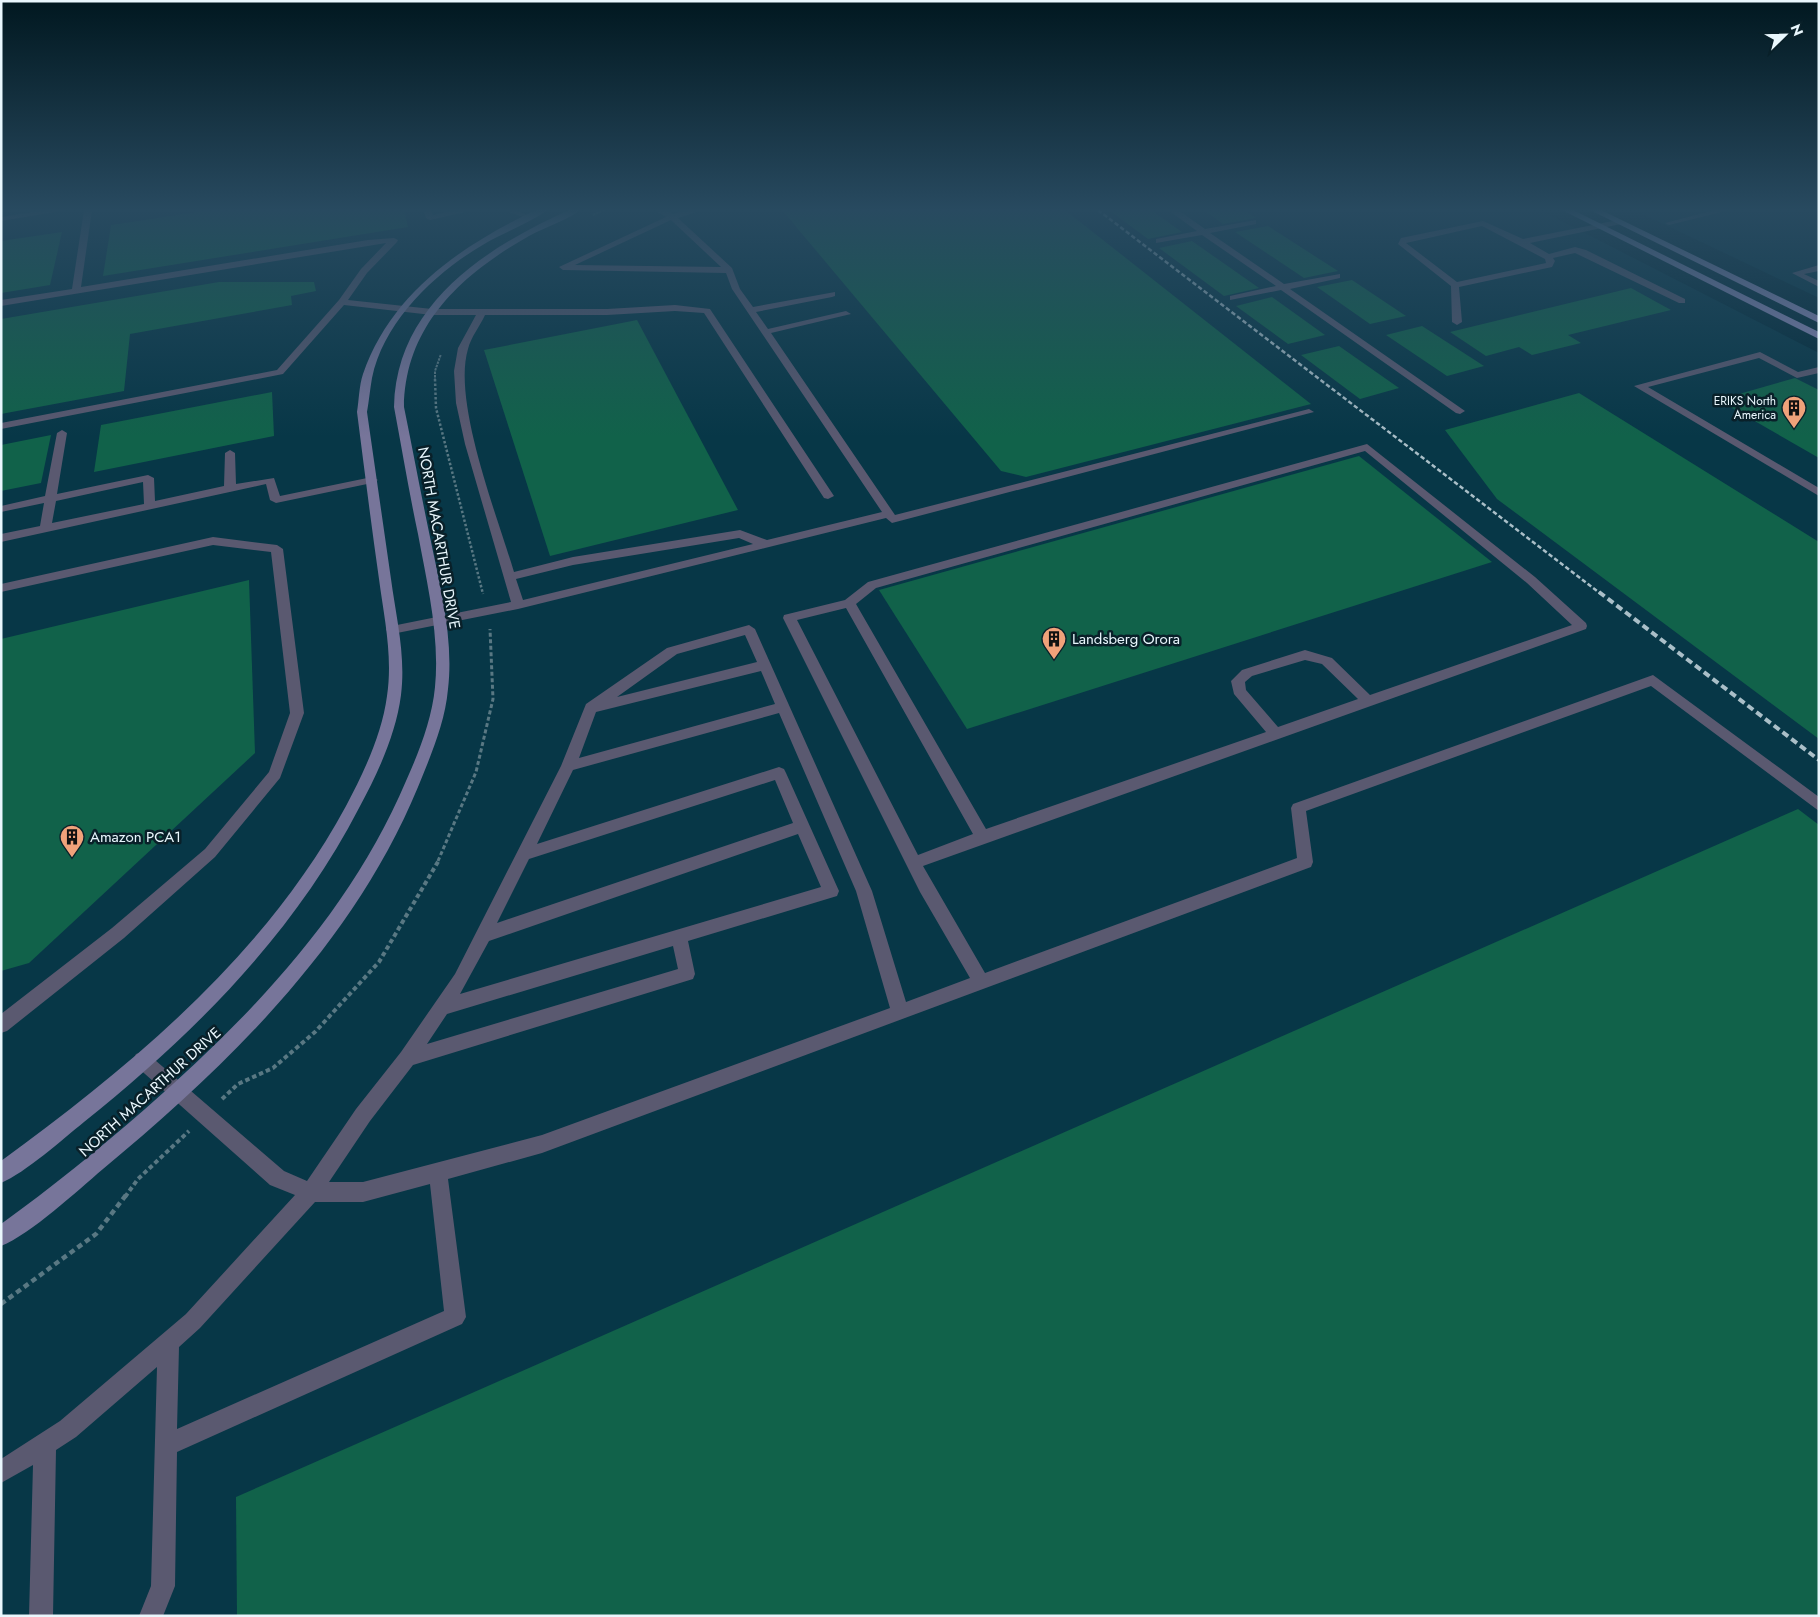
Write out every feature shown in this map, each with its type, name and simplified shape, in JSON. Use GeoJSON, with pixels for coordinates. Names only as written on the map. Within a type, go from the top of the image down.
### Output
{"type":"FeatureCollection","features":[{"type":"Feature","properties":{"kind":"main road","name":"NORTH MACARTHUR DRIVE"},"geometry":{"type":"LineString","coordinates":[[1,1173],[59,1132],[171,1036],[247,959],[313,876],[350,815],[376,758],[394,696],[392,630],[362,412],[363,393],[370,364],[387,330],[425,285]]}},
{"type":"Feature","properties":{"kind":"main road","name":"NORTH MACARTHUR DRIVE"},"geometry":{"type":"LineString","coordinates":[[1,1236],[48,1203],[179,1092],[243,1030],[326,934],[375,863],[412,790],[436,722],[442,685],[440,620],[399,407],[400,380],[408,351],[423,323],[454,285]]}},
{"type":"Feature","properties":{"kind":"main road"},"geometry":{"type":"LineString","coordinates":[[1717,285],[1819,336]]}},
{"type":"Feature","properties":{"kind":"main road"},"geometry":{"type":"LineString","coordinates":[[1748,285],[1819,320]]}},
{"type":"Feature","properties":{"kind":"lane"},"geometry":{"type":"LineString","coordinates":[[76,290],[77,285]]}},
{"type":"Feature","properties":{"kind":"lane"},"geometry":{"type":"LineString","coordinates":[[1,302],[104,285]]}},
{"type":"Feature","properties":{"kind":"lane"},"geometry":{"type":"LineString","coordinates":[[1,426],[280,372],[342,302],[354,285]]}},
{"type":"Feature","properties":{"kind":"lane"},"geometry":{"type":"LineString","coordinates":[[735,285],[892,519],[1309,412]]}},
{"type":"Feature","properties":{"kind":"lane"},"geometry":{"type":"LineString","coordinates":[[1233,298],[1291,285]]}},
{"type":"Feature","properties":{"kind":"lane"},"geometry":{"type":"LineString","coordinates":[[1455,285],[1457,322]]}},
{"type":"Feature","properties":{"kind":"lane"},"geometry":{"type":"LineString","coordinates":[[1651,285],[1682,301]]}},
{"type":"Feature","properties":{"kind":"lane"},"geometry":{"type":"LineString","coordinates":[[1283,287],[1460,411]]}},
{"type":"Feature","properties":{"kind":"lane"},"geometry":{"type":"LineString","coordinates":[[750,310],[832,294]]}},
{"type":"Feature","properties":{"kind":"lane"},"geometry":{"type":"LineString","coordinates":[[342,302],[432,312],[608,312],[675,308],[707,311],[828,496]]}},
{"type":"Feature","properties":{"kind":"lane"},"geometry":{"type":"LineString","coordinates":[[482,312],[463,348],[459,371],[461,403],[470,444],[518,605]]}},
{"type":"Feature","properties":{"kind":"lane"},"geometry":{"type":"LineString","coordinates":[[765,332],[846,314]]}},
{"type":"Feature","properties":{"kind":"lane"},"geometry":{"type":"LineString","coordinates":[[1819,378],[1813,371],[1796,375],[1760,356],[1638,386],[1819,493]]}},
{"type":"Feature","properties":{"kind":"lane"},"geometry":{"type":"LineString","coordinates":[[45,529],[62,433]]}},
{"type":"Feature","properties":{"kind":"lane"},"geometry":{"type":"LineString","coordinates":[[914,863],[982,837],[1581,626],[1531,580],[1367,447],[872,585],[849,603],[789,618],[914,863],[981,982]]}},
{"type":"Feature","properties":{"kind":"lane"},"geometry":{"type":"LineString","coordinates":[[230,453],[230,489]]}},
{"type":"Feature","properties":{"kind":"lane"},"geometry":{"type":"LineString","coordinates":[[1,509],[148,478],[150,506]]}},
{"type":"Feature","properties":{"kind":"lane"},"geometry":{"type":"LineString","coordinates":[[1,538],[270,480],[276,500],[372,480]]}},
{"type":"Feature","properties":{"kind":"lane"},"geometry":{"type":"LineString","coordinates":[[392,630],[518,605],[888,514]]}},
{"type":"Feature","properties":{"kind":"lane"},"geometry":{"type":"LineString","coordinates":[[510,577],[573,561],[740,534],[768,545]]}},
{"type":"Feature","properties":{"kind":"lane"},"geometry":{"type":"LineString","coordinates":[[1,588],[213,541],[277,549],[298,713],[275,774],[210,853],[118,933],[1,1025]]}},
{"type":"Feature","properties":{"kind":"lane"},"geometry":{"type":"LineString","coordinates":[[849,603],[982,837]]}},
{"type":"Feature","properties":{"kind":"lane"},"geometry":{"type":"LineString","coordinates":[[1,1472],[68,1429],[193,1321],[310,1192],[363,1115],[407,1058],[461,979],[568,766],[591,708],[672,651],[749,629],[864,891],[900,1012]]}},
{"type":"Feature","properties":{"kind":"lane"},"geometry":{"type":"LineString","coordinates":[[1276,734],[1239,690],[1238,681],[1247,673],[1306,655],[1316,656],[1327,660],[1368,701]]}},
{"type":"Feature","properties":{"kind":"lane"},"geometry":{"type":"LineString","coordinates":[[591,708],[765,665]]}},
{"type":"Feature","properties":{"kind":"lane"},"geometry":{"type":"LineString","coordinates":[[142,1060],[277,1178],[310,1192],[363,1192],[542,1144],[1305,862],[1298,808],[1653,680],[1819,805]]}},
{"type":"Feature","properties":{"kind":"lane"},"geometry":{"type":"LineString","coordinates":[[568,766],[783,707]]}},
{"type":"Feature","properties":{"kind":"lane"},"geometry":{"type":"LineString","coordinates":[[441,1008],[831,891],[779,772],[524,854]]}},
{"type":"Feature","properties":{"kind":"lane"},"geometry":{"type":"LineString","coordinates":[[484,935],[802,826]]}},
{"type":"Feature","properties":{"kind":"lane"},"geometry":{"type":"LineString","coordinates":[[407,1058],[687,974],[679,937]]}},
{"type":"Feature","properties":{"kind":"lane"},"geometry":{"type":"LineString","coordinates":[[167,1445],[455,1317],[438,1172]]}},
{"type":"Feature","properties":{"kind":"lane"},"geometry":{"type":"LineString","coordinates":[[151,1616],[163,1586],[168,1342]]}},
{"type":"Feature","properties":{"kind":"lane"},"geometry":{"type":"LineString","coordinates":[[40,1616],[45,1443]]}},
{"type":"Feature","properties":{"kind":"shaded area"},"geometry":{"type":"Polygon","coordinates":[[[1,285],[1687,285],[1819,353],[1819,1616],[1,1616],[1,285]]]}},
{"type":"Feature","properties":{"kind":"shaded area"},"geometry":{"type":"Polygon","coordinates":[[[1793,285],[1819,285],[1819,298],[1793,285]]]}},
{"type":"Feature","properties":{"kind":"building"},"geometry":{"type":"Polygon","coordinates":[[[1,285],[47,285],[1,293],[1,285]]]}},
{"type":"Feature","properties":{"kind":"building"},"geometry":{"type":"Polygon","coordinates":[[[199,285],[315,285],[316,291],[291,296],[292,305],[130,334],[124,391],[1,414],[1,319],[199,285]]]}},
{"type":"Feature","properties":{"kind":"building"},"geometry":{"type":"Polygon","coordinates":[[[845,285],[1161,285],[1311,404],[1026,477],[1001,471],[845,285]]]}},
{"type":"Feature","properties":{"kind":"building"},"geometry":{"type":"Polygon","coordinates":[[[1210,285],[1255,285],[1259,288],[1224,296],[1210,285]]]}},
{"type":"Feature","properties":{"kind":"building"},"geometry":{"type":"Polygon","coordinates":[[[1360,285],[1406,316],[1370,324],[1317,287],[1360,285]]]}},
{"type":"Feature","properties":{"kind":"building"},"geometry":{"type":"Polygon","coordinates":[[[1631,288],[1671,310],[1568,335],[1581,343],[1532,355],[1519,347],[1486,356],[1450,332],[1631,288]]]}},
{"type":"Feature","properties":{"kind":"building"},"geometry":{"type":"Polygon","coordinates":[[[1272,297],[1325,335],[1288,344],[1236,306],[1272,297]]]}},
{"type":"Feature","properties":{"kind":"building"},"geometry":{"type":"Polygon","coordinates":[[[637,320],[738,510],[550,556],[484,350],[637,320]]]}},
{"type":"Feature","properties":{"kind":"building"},"geometry":{"type":"Polygon","coordinates":[[[1422,326],[1484,366],[1447,376],[1386,335],[1422,326]]]}},
{"type":"Feature","properties":{"kind":"building"},"geometry":{"type":"Polygon","coordinates":[[[1339,346],[1399,388],[1360,399],[1301,355],[1339,346]]]}},
{"type":"Feature","properties":{"kind":"building","name":"ERIKS North America"},"geometry":{"type":"Polygon","coordinates":[[[1795,378],[1819,390],[1819,458],[1718,400],[1795,378]]]}},
{"type":"Feature","properties":{"kind":"building"},"geometry":{"type":"Polygon","coordinates":[[[272,392],[274,436],[94,472],[101,425],[272,392]]]}},
{"type":"Feature","properties":{"kind":"building"},"geometry":{"type":"Polygon","coordinates":[[[1579,393],[1819,542],[1819,739],[1497,499],[1445,430],[1579,393]]]}},
{"type":"Feature","properties":{"kind":"building"},"geometry":{"type":"Polygon","coordinates":[[[51,435],[41,483],[1,491],[1,445],[51,435]]]}},
{"type":"Feature","properties":{"kind":"building","name":"Landsberg Orora"},"geometry":{"type":"Polygon","coordinates":[[[1359,456],[1492,562],[967,729],[879,590],[1359,456]]]}},
{"type":"Feature","properties":{"kind":"building","name":"Amazon PCA1"},"geometry":{"type":"Polygon","coordinates":[[[249,580],[255,753],[29,963],[1,971],[1,639],[249,580]]]}},
{"type":"Feature","properties":{"kind":"building"},"geometry":{"type":"Polygon","coordinates":[[[1798,809],[1819,825],[1819,1616],[237,1616],[236,1497],[1798,809]]]}},
{"type":"Feature","properties":{"kind":"railway"},"geometry":{"type":"LineString","coordinates":[[1197,285],[1601,594]]}},
{"type":"Feature","properties":{"kind":"railway"},"geometry":{"type":"LineString","coordinates":[[1599,592],[1819,760]]}},
{"type":"Feature","properties":{"kind":"place","name":"ERIKS North America"},"geometry":{"type":"Point","coordinates":[1794,429]}},
{"type":"Feature","properties":{"kind":"place","name":"Landsberg Orora"},"geometry":{"type":"Point","coordinates":[1054,660]}},
{"type":"Feature","properties":{"kind":"place","name":"Amazon PCA1"},"geometry":{"type":"Point","coordinates":[72,858]}}]}
